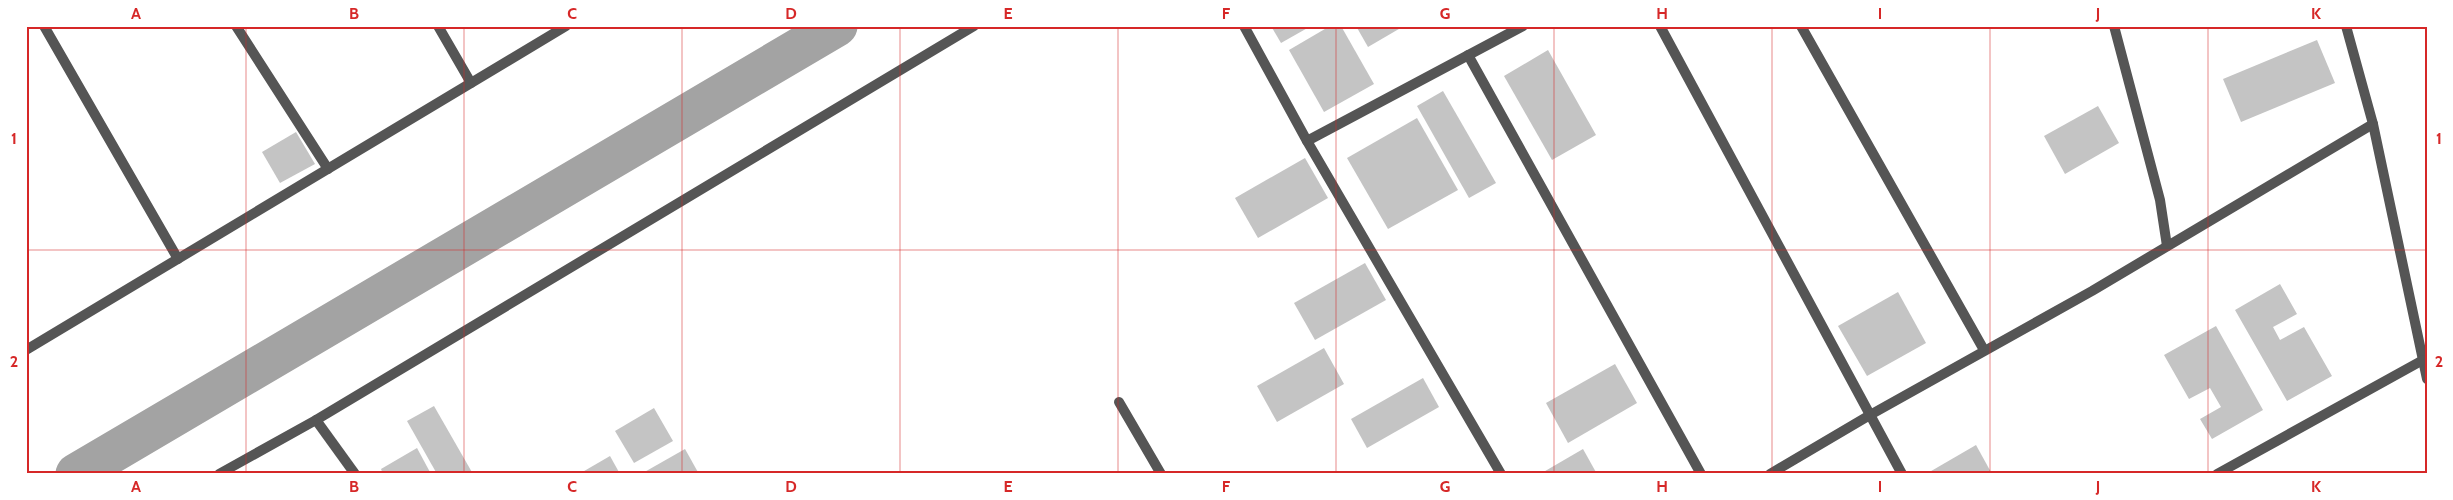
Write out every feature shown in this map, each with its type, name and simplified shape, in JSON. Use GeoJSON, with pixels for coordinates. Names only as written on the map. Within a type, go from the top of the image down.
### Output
{"type":"FeatureCollection","features":[{"type":"Feature","properties":{"kind":"street"},"geometry":{"type":"LineString","coordinates":[[44,26],[178,259]]}},
{"type":"Feature","properties":{"kind":"street"},"geometry":{"type":"LineString","coordinates":[[236,26],[328,169]]}},
{"type":"Feature","properties":{"kind":"street"},"geometry":{"type":"LineString","coordinates":[[438,26],[471,83]]}},
{"type":"Feature","properties":{"kind":"street"},"geometry":{"type":"LineString","coordinates":[[26,350],[566,26]]}},
{"type":"Feature","properties":{"kind":"street"},"geometry":{"type":"LineString","coordinates":[[219,474],[316,420],[974,26]]}},
{"type":"Feature","properties":{"kind":"street"},"geometry":{"type":"LineString","coordinates":[[1244,26],[1307,141],[1501,474]]}},
{"type":"Feature","properties":{"kind":"street"},"geometry":{"type":"LineString","coordinates":[[1307,141],[1523,26]]}},
{"type":"Feature","properties":{"kind":"street"},"geometry":{"type":"LineString","coordinates":[[1660,26],[1902,474]]}},
{"type":"Feature","properties":{"kind":"street"},"geometry":{"type":"LineString","coordinates":[[1801,26],[1984,350]]}},
{"type":"Feature","properties":{"kind":"street"},"geometry":{"type":"LineString","coordinates":[[2114,26],[2160,200],[2167,246]]}},
{"type":"Feature","properties":{"kind":"street"},"geometry":{"type":"LineString","coordinates":[[2346,26],[2373,124],[2427,379]]}},
{"type":"Feature","properties":{"kind":"street"},"geometry":{"type":"LineString","coordinates":[[1468,55],[1701,474]]}},
{"type":"Feature","properties":{"kind":"street"},"geometry":{"type":"LineString","coordinates":[[1770,474],[1870,414],[2167,246],[2373,124]]}},
{"type":"Feature","properties":{"kind":"street"},"geometry":{"type":"LineString","coordinates":[[2217,474],[2423,360]]}},
{"type":"Feature","properties":{"kind":"street"},"geometry":{"type":"LineString","coordinates":[[1119,402],[1161,474]]}},
{"type":"Feature","properties":{"kind":"street"},"geometry":{"type":"LineString","coordinates":[[316,420],[355,474]]}},
{"type":"Feature","properties":{"kind":"building"},"geometry":{"type":"Polygon","coordinates":[[[1271,26],[1311,26],[1281,43],[1271,26]]]}},
{"type":"Feature","properties":{"kind":"building"},"geometry":{"type":"Polygon","coordinates":[[[1330,26],[1341,26],[1374,84],[1324,112],[1289,50],[1330,26]]]}},
{"type":"Feature","properties":{"kind":"building"},"geometry":{"type":"Polygon","coordinates":[[[1356,26],[1404,26],[1368,47],[1356,26]]]}},
{"type":"Feature","properties":{"kind":"building"},"geometry":{"type":"Polygon","coordinates":[[[2317,40],[2335,83],[2241,122],[2223,79],[2317,40]]]}},
{"type":"Feature","properties":{"kind":"building"},"geometry":{"type":"Polygon","coordinates":[[[1548,50],[1596,135],[1552,160],[1504,76],[1548,50]]]}},
{"type":"Feature","properties":{"kind":"building"},"geometry":{"type":"Polygon","coordinates":[[[1443,91],[1496,183],[1469,198],[1417,106],[1443,91]]]}},
{"type":"Feature","properties":{"kind":"building"},"geometry":{"type":"Polygon","coordinates":[[[2098,106],[2119,143],[2065,174],[2044,136],[2098,106]]]}},
{"type":"Feature","properties":{"kind":"building"},"geometry":{"type":"Polygon","coordinates":[[[1417,118],[1458,190],[1388,229],[1347,158],[1417,118]]]}},
{"type":"Feature","properties":{"kind":"building"},"geometry":{"type":"Polygon","coordinates":[[[296,132],[315,164],[280,183],[262,152],[296,132]]]}},
{"type":"Feature","properties":{"kind":"building"},"geometry":{"type":"Polygon","coordinates":[[[1305,158],[1328,198],[1258,238],[1235,198],[1305,158]]]}},
{"type":"Feature","properties":{"kind":"building"},"geometry":{"type":"Polygon","coordinates":[[[1365,263],[1386,300],[1315,340],[1294,303],[1365,263]]]}},
{"type":"Feature","properties":{"kind":"building"},"geometry":{"type":"Polygon","coordinates":[[[2280,284],[2297,314],[2273,327],[2280,340],[2304,327],[2332,376],[2287,401],[2235,310],[2280,284]]]}},
{"type":"Feature","properties":{"kind":"building"},"geometry":{"type":"Polygon","coordinates":[[[1898,292],[1926,343],[1867,376],[1838,326],[1898,292]]]}},
{"type":"Feature","properties":{"kind":"building"},"geometry":{"type":"Polygon","coordinates":[[[2216,326],[2263,410],[2212,439],[2200,419],[2221,407],[2210,388],[2189,399],[2164,355],[2216,326]]]}},
{"type":"Feature","properties":{"kind":"building"},"geometry":{"type":"Polygon","coordinates":[[[1324,348],[1344,384],[1277,422],[1257,386],[1324,348]]]}},
{"type":"Feature","properties":{"kind":"building"},"geometry":{"type":"Polygon","coordinates":[[[1615,364],[1637,403],[1568,443],[1546,403],[1615,364]]]}},
{"type":"Feature","properties":{"kind":"building"},"geometry":{"type":"Polygon","coordinates":[[[1423,378],[1439,407],[1367,448],[1351,419],[1423,378]]]}},
{"type":"Feature","properties":{"kind":"building"},"geometry":{"type":"Polygon","coordinates":[[[434,406],[473,474],[437,474],[407,421],[434,406]]]}},
{"type":"Feature","properties":{"kind":"building"},"geometry":{"type":"Polygon","coordinates":[[[654,408],[673,441],[634,463],[615,431],[654,408]]]}},
{"type":"Feature","properties":{"kind":"building"},"geometry":{"type":"Polygon","coordinates":[[[1976,445],[1992,474],[1926,474],[1976,445]]]}},
{"type":"Feature","properties":{"kind":"building"},"geometry":{"type":"Polygon","coordinates":[[[417,448],[431,474],[383,474],[381,469],[417,448]]]}},
{"type":"Feature","properties":{"kind":"building"},"geometry":{"type":"Polygon","coordinates":[[[685,449],[699,474],[641,474],[685,449]]]}},
{"type":"Feature","properties":{"kind":"building"},"geometry":{"type":"Polygon","coordinates":[[[1583,449],[1597,474],[1540,474],[1583,449]]]}},
{"type":"Feature","properties":{"kind":"building"},"geometry":{"type":"Polygon","coordinates":[[[610,456],[620,474],[579,474],[610,456]]]}},
{"type":"Feature","properties":{"kind":"waterway"},"geometry":{"type":"LineString","coordinates":[[76,474],[837,26]]}}]}
